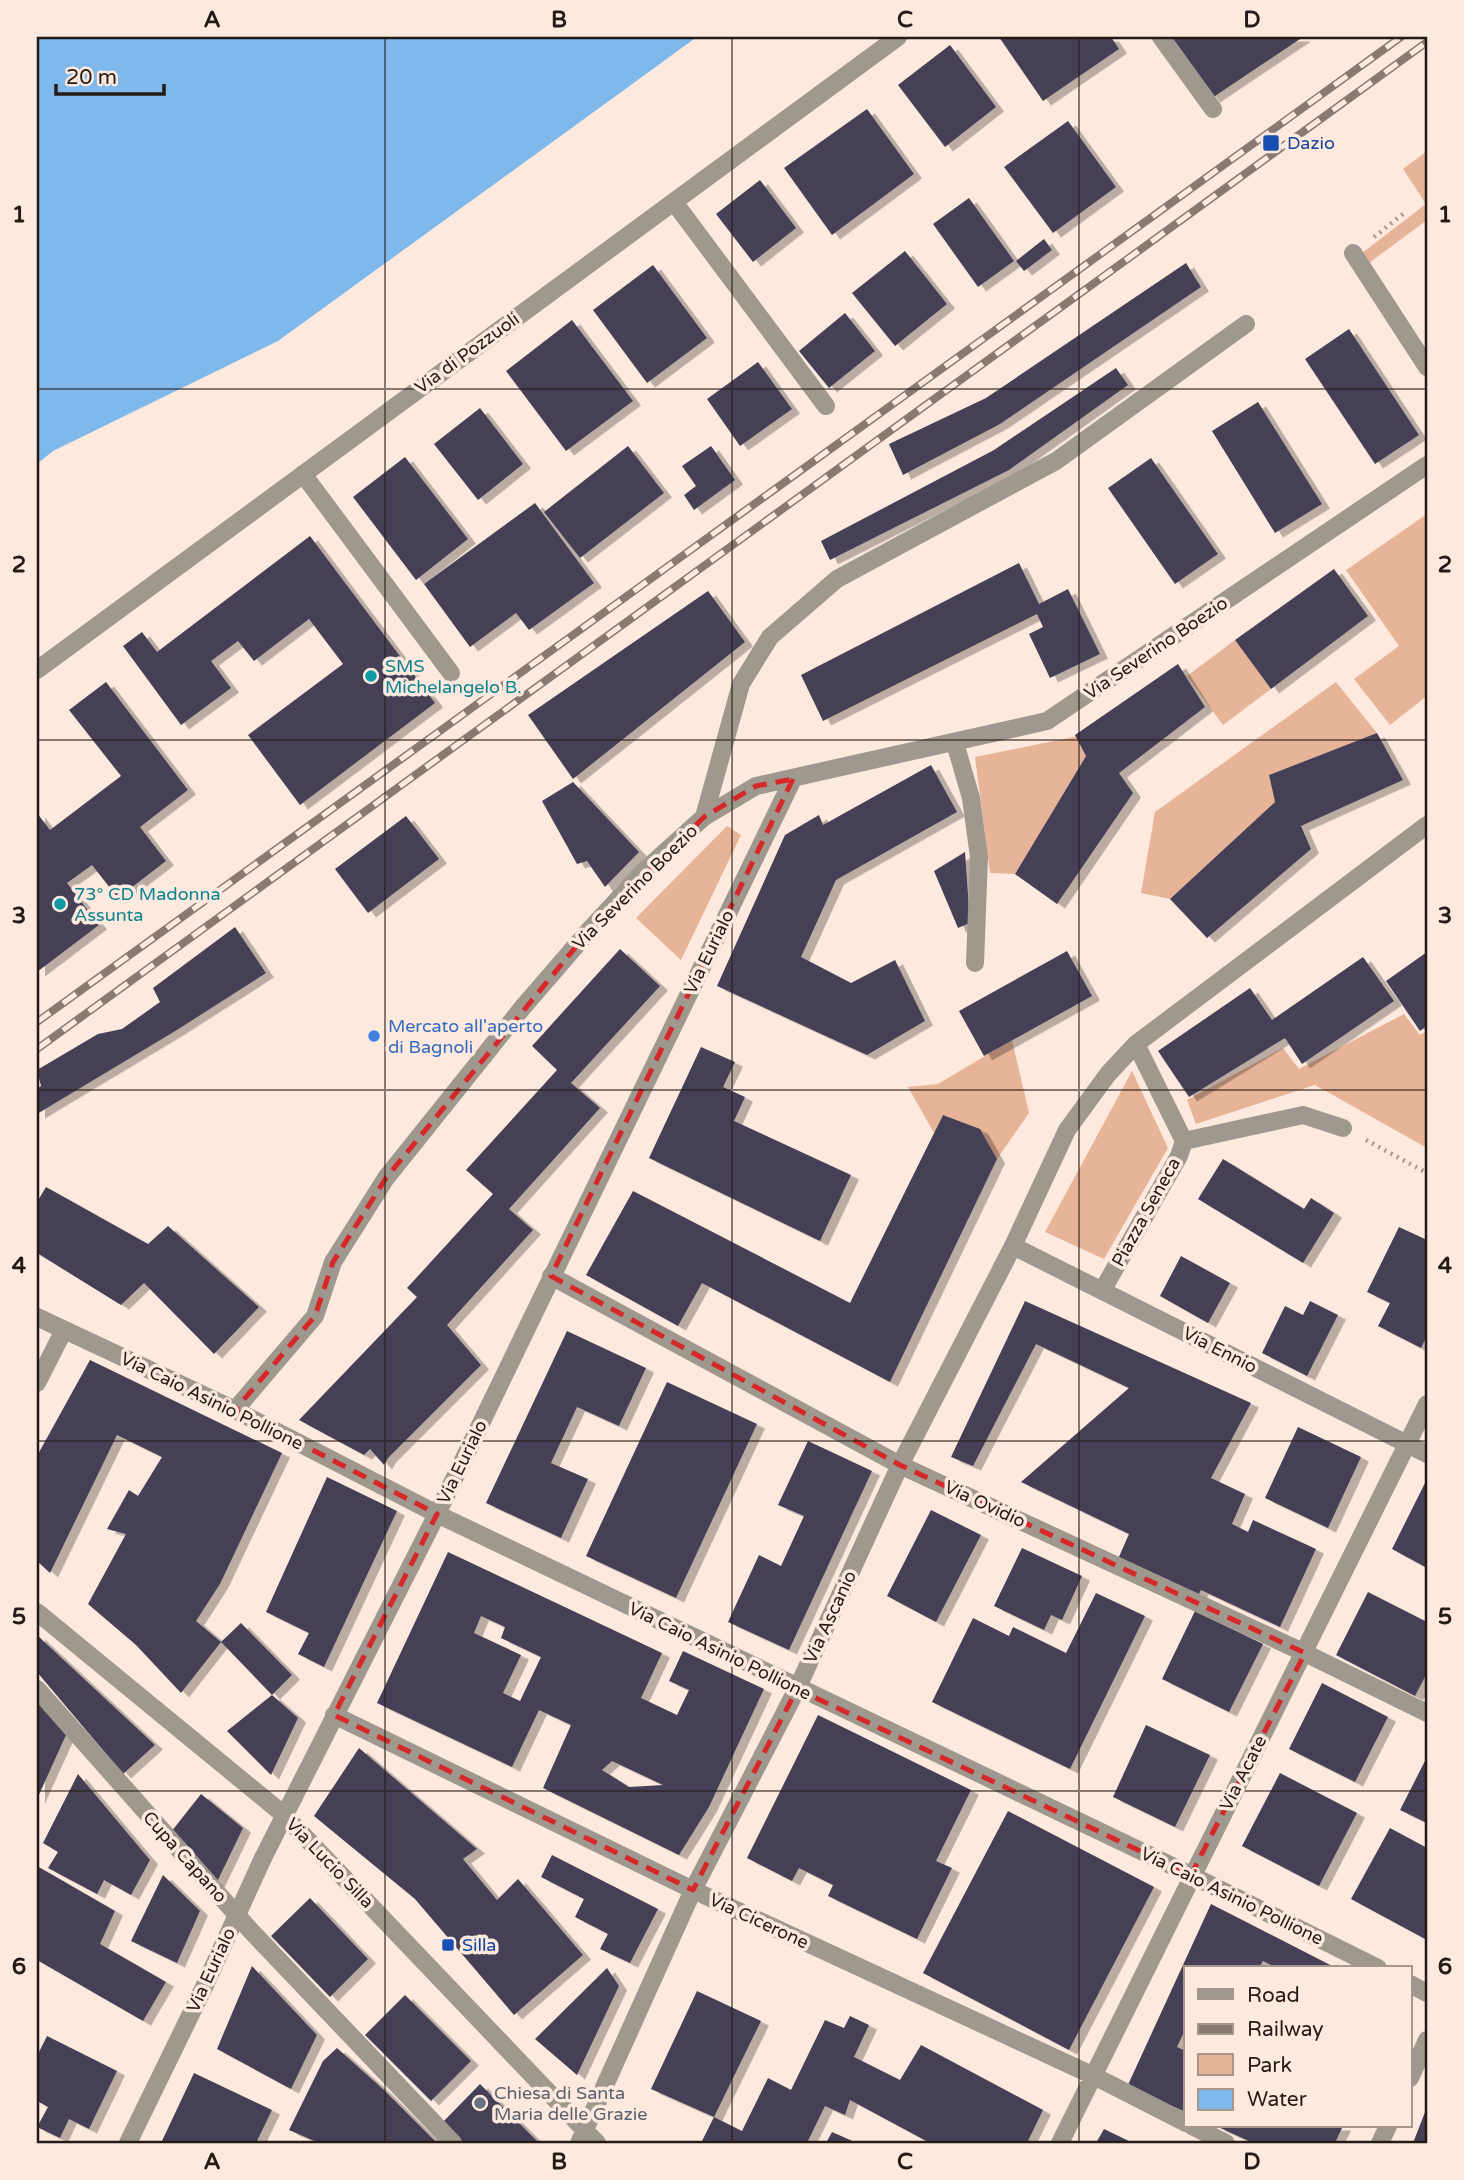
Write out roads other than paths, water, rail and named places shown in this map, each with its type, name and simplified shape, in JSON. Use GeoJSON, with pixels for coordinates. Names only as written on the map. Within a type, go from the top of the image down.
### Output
{"type":"FeatureCollection","features":[{"type":"Feature","properties":{"kind":"street","name":"Via di Pozzuoli"},"geometry":{"type":"LineString","coordinates":[[37,670],[898,37]]}},
{"type":"Feature","properties":{"kind":"street"},"geometry":{"type":"LineString","coordinates":[[1161,37],[1213,109]]}},
{"type":"Feature","properties":{"kind":"street"},"geometry":{"type":"LineString","coordinates":[[674,202],[826,406]]}},
{"type":"Feature","properties":{"kind":"street"},"geometry":{"type":"LineString","coordinates":[[1353,253],[1427,367]]}},
{"type":"Feature","properties":{"kind":"street"},"geometry":{"type":"LineString","coordinates":[[704,817],[741,684],[770,637],[837,579],[1056,461],[1246,324]]}},
{"type":"Feature","properties":{"kind":"street","name":"Via Severino Boezio"},"geometry":{"type":"LineString","coordinates":[[235,1409],[315,1316],[333,1262],[386,1178],[523,1007],[593,926],[643,872],[704,817],[755,786],[1046,721],[1427,465]]}},
{"type":"Feature","properties":{"kind":"street"},"geometry":{"type":"LineString","coordinates":[[303,474],[451,673]]}},
{"type":"Feature","properties":{"kind":"street"},"geometry":{"type":"LineString","coordinates":[[955,743],[971,798],[979,857],[975,963]]}},
{"type":"Feature","properties":{"kind":"street","name":"Via Eurialo"},"geometry":{"type":"LineString","coordinates":[[128,2143],[283,1814],[437,1514],[793,779]]}},
{"type":"Feature","properties":{"kind":"street"},"geometry":{"type":"LineString","coordinates":[[1013,1246],[1067,1130],[1108,1074],[1136,1044],[1427,825]]}},
{"type":"Feature","properties":{"kind":"street","name":"Piazza Seneca"},"geometry":{"type":"LineString","coordinates":[[1102,1291],[1179,1156],[1184,1140],[1136,1044]]}},
{"type":"Feature","properties":{"kind":"street"},"geometry":{"type":"LineString","coordinates":[[1184,1140],[1303,1115],[1343,1128]]}},
{"type":"Feature","properties":{"kind":"street","name":"Via Ennio"},"geometry":{"type":"LineString","coordinates":[[1013,1246],[1427,1454]]}},
{"type":"Feature","properties":{"kind":"street","name":"Via Ascanio"},"geometry":{"type":"LineString","coordinates":[[587,2139],[692,1890],[797,1689],[900,1465],[1013,1246]]}},
{"type":"Feature","properties":{"kind":"street","name":"Via Ovidio"},"geometry":{"type":"LineString","coordinates":[[551,1276],[900,1465],[1305,1653],[1427,1713]]}},
{"type":"Feature","properties":{"kind":"street","name":"Via Caio Asinio Pollione"},"geometry":{"type":"LineString","coordinates":[[37,1317],[235,1409],[437,1514],[797,1689],[1191,1875],[1374,1966]]}},
{"type":"Feature","properties":{"kind":"street"},"geometry":{"type":"LineString","coordinates":[[37,1383],[64,1330]]}},
{"type":"Feature","properties":{"kind":"street","name":"Via Acate"},"geometry":{"type":"LineString","coordinates":[[1060,2143],[1427,1404]]}},
{"type":"Feature","properties":{"kind":"street","name":"Via Lucio Silla"},"geometry":{"type":"LineString","coordinates":[[37,1612],[283,1814],[587,2139]]}},
{"type":"Feature","properties":{"kind":"street","name":"Cupa Capano"},"geometry":{"type":"LineString","coordinates":[[37,1689],[252,1932],[453,2143]]}},
{"type":"Feature","properties":{"kind":"street","name":"Via Cicerone"},"geometry":{"type":"LineString","coordinates":[[334,1715],[692,1890],[1094,2076],[1184,2122]]}},
{"type":"Feature","properties":{"kind":"street"},"geometry":{"type":"LineString","coordinates":[[1412,2074],[1427,2040]]}},
{"type":"Feature","properties":{"kind":"street"},"geometry":{"type":"LineString","coordinates":[[1196,2128],[1226,2143]]}},
{"type":"Feature","properties":{"kind":"street"},"geometry":{"type":"LineString","coordinates":[[587,2139],[613,2143]]}},
{"type":"Feature","properties":{"kind":"water"},"geometry":{"type":"Polygon","coordinates":[[[37,37],[697,37],[278,341],[53,451],[37,464],[37,37]]]}},
{"type":"Feature","properties":{"kind":"railway"},"geometry":{"type":"LineString","coordinates":[[37,1022],[1401,37]]}},
{"type":"Feature","properties":{"kind":"railway"},"geometry":{"type":"LineString","coordinates":[[37,1049],[1427,42]]}},
{"type":"Feature","properties":{"kind":"place","name":"Dazio"},"geometry":{"type":"Point","coordinates":[1271,143]}},
{"type":"Feature","properties":{"kind":"place","name":"SMS Michelangelo B."},"geometry":{"type":"Point","coordinates":[371,676]}},
{"type":"Feature","properties":{"kind":"place","name":"73° CD Madonna Assunta"},"geometry":{"type":"Point","coordinates":[60,904]}},
{"type":"Feature","properties":{"kind":"place","name":"Mercato all'aperto di Bagnoli"},"geometry":{"type":"Point","coordinates":[374,1036]}},
{"type":"Feature","properties":{"kind":"place","name":"Silla"},"geometry":{"type":"Point","coordinates":[448,1945]}},
{"type":"Feature","properties":{"kind":"place","name":"Chiesa di Santa Maria delle Grazie"},"geometry":{"type":"Point","coordinates":[480,2103]}}]}
